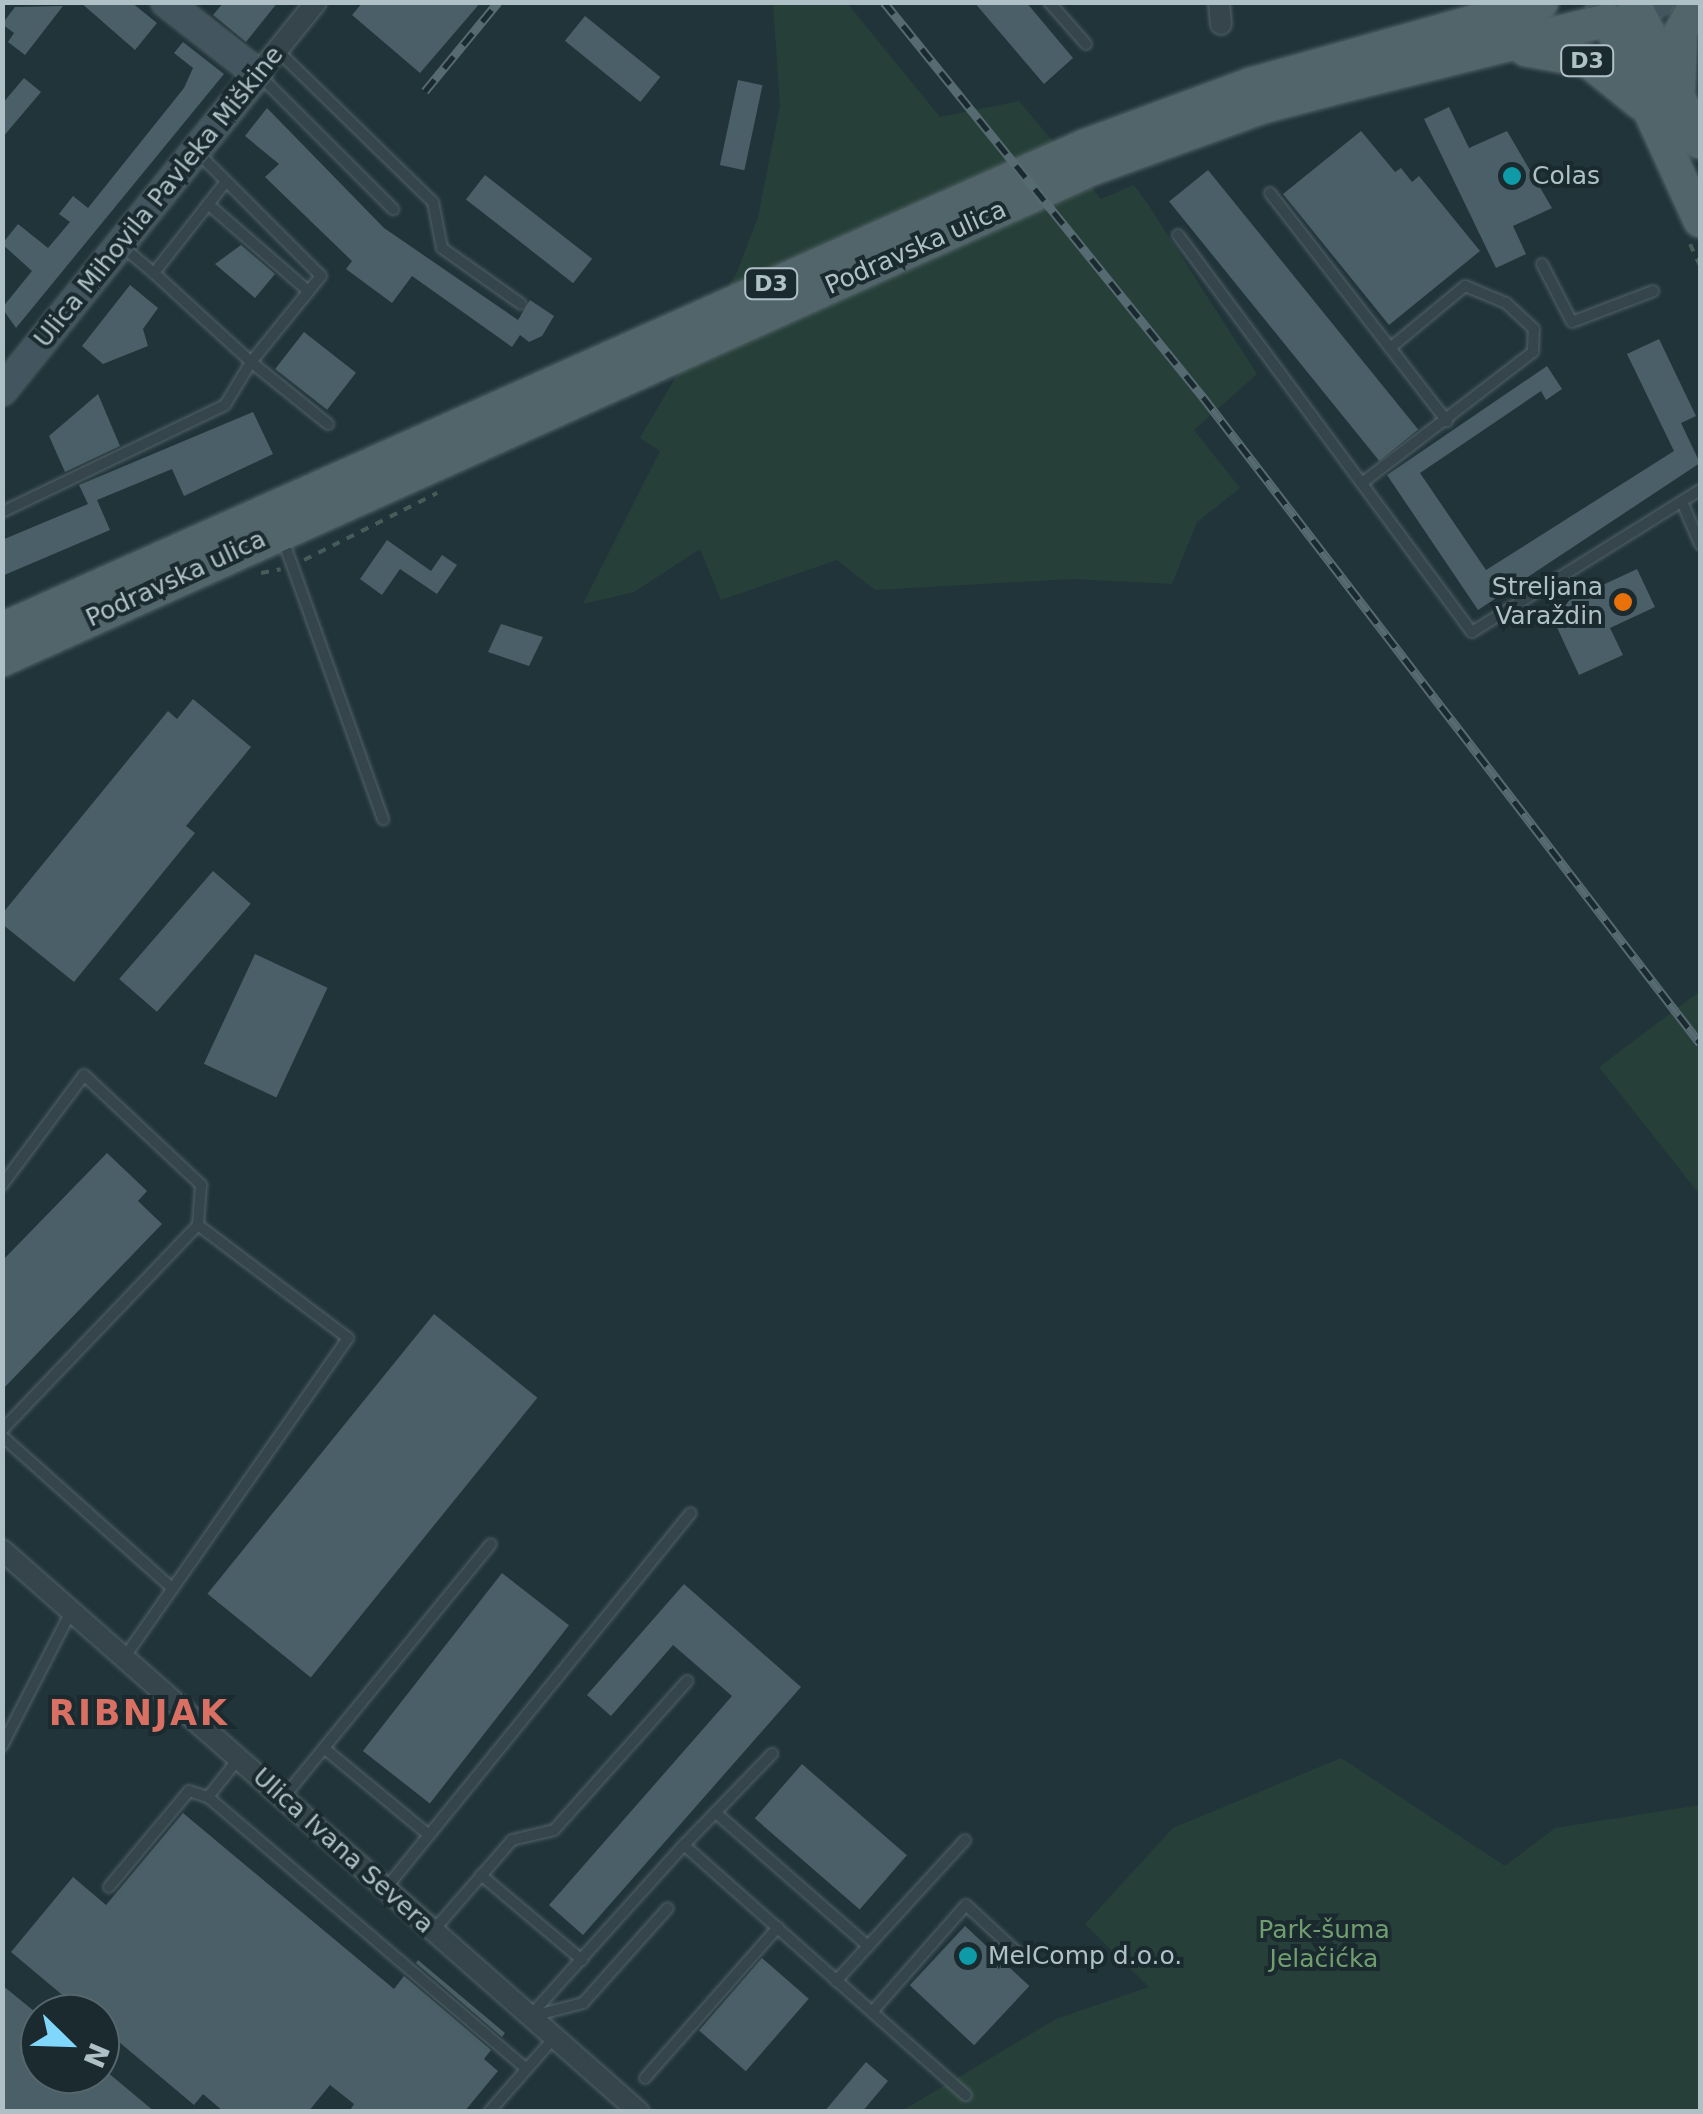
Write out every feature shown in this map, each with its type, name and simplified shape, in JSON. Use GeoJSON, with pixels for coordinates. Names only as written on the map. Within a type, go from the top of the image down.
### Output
{"type":"FeatureCollection","features":[{"type":"Feature","properties":{"kind":"main road"},"geometry":{"type":"LineString","coordinates":[[1680,103],[1681,31],[1696,2]]}},
{"type":"Feature","properties":{"kind":"main road","name":"Podravska ulica"},"geometry":{"type":"LineString","coordinates":[[2,629],[1084,146],[1251,84],[1533,4]]}},
{"type":"Feature","properties":{"kind":"main road","name":"D3"},"geometry":{"type":"LineString","coordinates":[[1628,8],[1700,142]]}},
{"type":"Feature","properties":{"kind":"main road","name":"D3"},"geometry":{"type":"LineString","coordinates":[[1628,8],[1646,110],[1700,221]]}},
{"type":"Feature","properties":{"kind":"main road","name":"Podravska ulica"},"geometry":{"type":"LineString","coordinates":[[2,660],[1092,169],[1263,106],[1512,46],[1628,8]]}},
{"type":"Feature","properties":{"kind":"main road","name":"D3"},"geometry":{"type":"LineString","coordinates":[[1512,46],[1588,61],[1646,110]]}},
{"type":"Feature","properties":{"kind":"street"},"geometry":{"type":"LineString","coordinates":[[166,2],[258,74]]}},
{"type":"Feature","properties":{"kind":"street","name":"Ulica Mihovila Pavleka Miškine"},"geometry":{"type":"LineString","coordinates":[[6,378],[120,245],[316,2]]}},
{"type":"Feature","properties":{"kind":"street","name":"Ulica Ivana Severa"},"geometry":{"type":"LineString","coordinates":[[2,1550],[639,2112]]}},
{"type":"Feature","properties":{"kind":"lane"},"geometry":{"type":"LineString","coordinates":[[1049,2],[1086,44]]}},
{"type":"Feature","properties":{"kind":"lane"},"geometry":{"type":"LineString","coordinates":[[278,50],[434,202],[442,248],[521,304]]}},
{"type":"Feature","properties":{"kind":"lane"},"geometry":{"type":"LineString","coordinates":[[258,74],[393,209]]}},
{"type":"Feature","properties":{"kind":"lane"},"geometry":{"type":"LineString","coordinates":[[2,512],[225,405],[251,362],[322,276],[224,184],[196,152]]}},
{"type":"Feature","properties":{"kind":"lane"},"geometry":{"type":"LineString","coordinates":[[154,273],[224,184]]}},
{"type":"Feature","properties":{"kind":"lane"},"geometry":{"type":"LineString","coordinates":[[1270,193],[1447,421]]}},
{"type":"Feature","properties":{"kind":"lane"},"geometry":{"type":"LineString","coordinates":[[208,204],[308,291]]}},
{"type":"Feature","properties":{"kind":"lane"},"geometry":{"type":"LineString","coordinates":[[1178,235],[1472,632],[1700,490]]}},
{"type":"Feature","properties":{"kind":"lane"},"geometry":{"type":"LineString","coordinates":[[120,245],[251,362],[328,424]]}},
{"type":"Feature","properties":{"kind":"lane"},"geometry":{"type":"LineString","coordinates":[[1542,264],[1572,322],[1653,291]]}},
{"type":"Feature","properties":{"kind":"lane"},"geometry":{"type":"LineString","coordinates":[[1362,483],[1533,352],[1534,329],[1524,315],[1465,286],[1390,348]]}},
{"type":"Feature","properties":{"kind":"lane"},"geometry":{"type":"LineString","coordinates":[[1682,502],[1700,544]]}},
{"type":"Feature","properties":{"kind":"lane"},"geometry":{"type":"LineString","coordinates":[[280,532],[383,819]]}},
{"type":"Feature","properties":{"kind":"lane"},"geometry":{"type":"LineString","coordinates":[[2,1185],[84,1075],[201,1185],[198,1224],[2,1433],[173,1588]]}},
{"type":"Feature","properties":{"kind":"lane"},"geometry":{"type":"LineString","coordinates":[[125,1657],[348,1338],[198,1224]]}},
{"type":"Feature","properties":{"kind":"lane"},"geometry":{"type":"LineString","coordinates":[[385,1889],[691,1513]]}},
{"type":"Feature","properties":{"kind":"lane"},"geometry":{"type":"LineString","coordinates":[[283,1798],[491,1544]]}},
{"type":"Feature","properties":{"kind":"lane"},"geometry":{"type":"LineString","coordinates":[[2,1746],[72,1610]]}},
{"type":"Feature","properties":{"kind":"lane"},"geometry":{"type":"LineString","coordinates":[[432,1931],[512,1840],[554,1830],[686,1682]]}},
{"type":"Feature","properties":{"kind":"lane"},"geometry":{"type":"LineString","coordinates":[[325,1749],[428,1836]]}},
{"type":"Feature","properties":{"kind":"lane"},"geometry":{"type":"LineString","coordinates":[[528,2018],[772,1754]]}},
{"type":"Feature","properties":{"kind":"lane"},"geometry":{"type":"LineString","coordinates":[[208,1797],[238,1758]]}},
{"type":"Feature","properties":{"kind":"lane"},"geometry":{"type":"LineString","coordinates":[[110,1887],[189,1791],[208,1797],[526,2069]]}},
{"type":"Feature","properties":{"kind":"lane"},"geometry":{"type":"LineString","coordinates":[[716,1813],[868,1946]]}},
{"type":"Feature","properties":{"kind":"lane"},"geometry":{"type":"LineString","coordinates":[[836,1981],[965,1840]]}},
{"type":"Feature","properties":{"kind":"lane"},"geometry":{"type":"LineString","coordinates":[[684,1845],[966,2095]]}},
{"type":"Feature","properties":{"kind":"lane"},"geometry":{"type":"LineString","coordinates":[[481,1876],[582,1960]]}},
{"type":"Feature","properties":{"kind":"lane"},"geometry":{"type":"LineString","coordinates":[[872,2012],[966,1905],[1018,1953]]}},
{"type":"Feature","properties":{"kind":"lane"},"geometry":{"type":"LineString","coordinates":[[528,2018],[582,2003],[668,1908]]}},
{"type":"Feature","properties":{"kind":"lane"},"geometry":{"type":"LineString","coordinates":[[645,2078],[778,1927]]}},
{"type":"Feature","properties":{"kind":"lane"},"geometry":{"type":"LineString","coordinates":[[488,2112],[552,2039]]}},
{"type":"Feature","properties":{"kind":"path"},"geometry":{"type":"LineString","coordinates":[[242,581],[293,564],[444,487]]}},
{"type":"Feature","properties":{"kind":"green space"},"geometry":{"type":"Polygon","coordinates":[[[773,3],[847,3],[940,117],[1019,101],[1101,199],[1134,185],[1149,206],[1257,374],[1194,430],[1240,488],[1197,522],[1172,584],[1073,579],[875,590],[837,560],[721,600],[700,549],[634,592],[583,604],[660,451],[640,438],[737,272],[758,217],[780,106],[773,3]]]}},
{"type":"Feature","properties":{"kind":"green space"},"geometry":{"type":"Polygon","coordinates":[[[1700,991],[1700,1195],[1599,1067],[1700,991]]]}},
{"type":"Feature","properties":{"kind":"green space","name":"Park-šuma Jelačićka"},"geometry":{"type":"Polygon","coordinates":[[[1341,1758],[1505,1866],[1555,1828],[1700,1805],[1700,2111],[900,2112],[1056,2019],[1149,1987],[1085,1924],[1173,1828],[1341,1758]]]}},
{"type":"Feature","properties":{"kind":"building"},"geometry":{"type":"Polygon","coordinates":[[[80,2],[131,2],[157,23],[135,50],[80,2]]]}},
{"type":"Feature","properties":{"kind":"building"},"geometry":{"type":"Polygon","coordinates":[[[224,2],[278,2],[246,42],[213,15],[224,2]]]}},
{"type":"Feature","properties":{"kind":"building"},"geometry":{"type":"Polygon","coordinates":[[[363,2],[481,2],[420,73],[352,15],[363,2]]]}},
{"type":"Feature","properties":{"kind":"building"},"geometry":{"type":"Polygon","coordinates":[[[974,2],[1026,2],[1073,58],[1044,84],[974,2]]]}},
{"type":"Feature","properties":{"kind":"building"},"geometry":{"type":"Polygon","coordinates":[[[63,6],[25,55],[8,42],[14,33],[2,24],[15,7],[63,6]]]}},
{"type":"Feature","properties":{"kind":"building"},"geometry":{"type":"Polygon","coordinates":[[[585,16],[660,77],[640,102],[565,41],[585,16]]]}},
{"type":"Feature","properties":{"kind":"building"},"geometry":{"type":"Polygon","coordinates":[[[183,42],[224,74],[16,328],[2,308],[32,271],[2,244],[18,224],[48,248],[70,222],[59,214],[73,196],[88,208],[184,88],[193,68],[174,53],[183,42]]]}},
{"type":"Feature","properties":{"kind":"building"},"geometry":{"type":"Polygon","coordinates":[[[24,78],[41,92],[2,138],[2,104],[24,78]]]}},
{"type":"Feature","properties":{"kind":"building"},"geometry":{"type":"Polygon","coordinates":[[[738,80],[762,85],[744,170],[720,165],[738,80]]]}},
{"type":"Feature","properties":{"kind":"building"},"geometry":{"type":"Polygon","coordinates":[[[1449,107],[1469,148],[1507,131],[1552,208],[1513,226],[1526,254],[1496,268],[1424,119],[1449,107]]]}},
{"type":"Feature","properties":{"kind":"building"},"geometry":{"type":"Polygon","coordinates":[[[267,108],[384,228],[518,320],[530,300],[554,316],[542,336],[529,342],[520,335],[512,347],[412,276],[392,303],[346,269],[352,261],[265,177],[279,164],[245,136],[267,108]]]}},
{"type":"Feature","properties":{"kind":"building"},"geometry":{"type":"Polygon","coordinates":[[[1361,131],[1395,172],[1401,168],[1412,182],[1419,176],[1480,251],[1389,325],[1283,194],[1361,131]]]}},
{"type":"Feature","properties":{"kind":"building"},"geometry":{"type":"Polygon","coordinates":[[[1208,170],[1418,430],[1379,461],[1169,201],[1208,170]]]}},
{"type":"Feature","properties":{"kind":"building"},"geometry":{"type":"Polygon","coordinates":[[[485,175],[592,259],[573,283],[466,199],[485,175]]]}},
{"type":"Feature","properties":{"kind":"building"},"geometry":{"type":"Polygon","coordinates":[[[241,245],[275,274],[255,298],[215,264],[241,245]]]}},
{"type":"Feature","properties":{"kind":"building"},"geometry":{"type":"Polygon","coordinates":[[[130,285],[158,308],[143,329],[148,346],[103,364],[82,346],[130,285]]]}},
{"type":"Feature","properties":{"kind":"building"},"geometry":{"type":"Polygon","coordinates":[[[304,332],[356,373],[327,410],[275,369],[304,332]]]}},
{"type":"Feature","properties":{"kind":"building"},"geometry":{"type":"Polygon","coordinates":[[[1659,339],[1696,416],[1681,423],[1700,463],[1478,610],[1387,475],[1547,366],[1562,389],[1546,400],[1541,391],[1420,473],[1486,570],[1674,451],[1627,354],[1659,339]]]}},
{"type":"Feature","properties":{"kind":"building"},"geometry":{"type":"Polygon","coordinates":[[[98,394],[120,446],[65,472],[49,436],[98,394]]]}},
{"type":"Feature","properties":{"kind":"building"},"geometry":{"type":"Polygon","coordinates":[[[253,412],[273,454],[184,496],[172,469],[97,500],[110,530],[2,576],[2,540],[88,504],[79,485],[253,412]]]}},
{"type":"Feature","properties":{"kind":"building"},"geometry":{"type":"Polygon","coordinates":[[[387,540],[431,571],[442,555],[457,565],[437,594],[400,569],[382,595],[360,579],[387,540]]]}},
{"type":"Feature","properties":{"kind":"building"},"geometry":{"type":"Polygon","coordinates":[[[1637,569],[1655,607],[1610,628],[1623,655],[1579,675],[1549,610],[1637,569]]]}},
{"type":"Feature","properties":{"kind":"building"},"geometry":{"type":"Polygon","coordinates":[[[501,624],[543,637],[529,666],[488,652],[501,624]]]}},
{"type":"Feature","properties":{"kind":"building"},"geometry":{"type":"Polygon","coordinates":[[[193,699],[251,747],[186,826],[195,833],[74,982],[2,924],[2,914],[168,711],[177,719],[193,699]]]}},
{"type":"Feature","properties":{"kind":"building"},"geometry":{"type":"Polygon","coordinates":[[[213,871],[251,904],[157,1012],[119,979],[213,871]]]}},
{"type":"Feature","properties":{"kind":"building"},"geometry":{"type":"Polygon","coordinates":[[[255,954],[328,988],[276,1097],[204,1064],[255,954]]]}},
{"type":"Feature","properties":{"kind":"building"},"geometry":{"type":"Polygon","coordinates":[[[107,1153],[147,1191],[138,1201],[162,1224],[2,1390],[2,1261],[107,1153]]]}},
{"type":"Feature","properties":{"kind":"building"},"geometry":{"type":"Polygon","coordinates":[[[434,1314],[537,1398],[311,1677],[207,1594],[434,1314]]]}},
{"type":"Feature","properties":{"kind":"building"},"geometry":{"type":"Polygon","coordinates":[[[502,1573],[569,1625],[430,1803],[363,1751],[502,1573]]]}},
{"type":"Feature","properties":{"kind":"building"},"geometry":{"type":"Polygon","coordinates":[[[684,1584],[801,1687],[583,1935],[549,1905],[732,1696],[673,1645],[611,1716],[587,1695],[684,1584]]]}},
{"type":"Feature","properties":{"kind":"building"},"geometry":{"type":"Polygon","coordinates":[[[802,1764],[907,1855],[860,1910],[755,1818],[802,1764]]]}},
{"type":"Feature","properties":{"kind":"building"},"geometry":{"type":"Polygon","coordinates":[[[183,1813],[394,1989],[404,1976],[491,2050],[484,2059],[498,2071],[464,2112],[349,2112],[354,2104],[330,2085],[308,2112],[224,2112],[203,2094],[194,2105],[120,2043],[120,1994],[61,1994],[11,1952],[73,1877],[106,1905],[183,1813]]]}},
{"type":"Feature","properties":{"kind":"building","name":"MelComp d.o.o."},"geometry":{"type":"Polygon","coordinates":[[[965,1926],[1029,1986],[974,2045],[910,1985],[965,1926]]]}},
{"type":"Feature","properties":{"kind":"building"},"geometry":{"type":"Polygon","coordinates":[[[762,1958],[809,1999],[746,2071],[699,2030],[762,1958]]]}},
{"type":"Feature","properties":{"kind":"building"},"geometry":{"type":"Polygon","coordinates":[[[418,1960],[505,2033],[502,2037],[416,1963],[418,1960]]]}},
{"type":"Feature","properties":{"kind":"building"},"geometry":{"type":"Polygon","coordinates":[[[2,1985],[20,2000],[20,2094],[120,2094],[120,2083],[155,2112],[2,2112],[2,1985]]]}},
{"type":"Feature","properties":{"kind":"building"},"geometry":{"type":"Polygon","coordinates":[[[866,2062],[888,2081],[862,2112],[824,2112],[866,2062]]]}},
{"type":"Feature","properties":{"kind":"railway"},"geometry":{"type":"LineString","coordinates":[[425,91],[498,2]]}},
{"type":"Feature","properties":{"kind":"railway"},"geometry":{"type":"LineString","coordinates":[[884,2],[1203,397],[1700,1043]]}},
{"type":"Feature","properties":{"kind":"place","name":"Colas"},"geometry":{"type":"Point","coordinates":[1512,176]}},
{"type":"Feature","properties":{"kind":"place","name":"Streljana Varaždin"},"geometry":{"type":"Point","coordinates":[1623,602]}},
{"type":"Feature","properties":{"kind":"place","name":"MelComp d.o.o."},"geometry":{"type":"Point","coordinates":[968,1956]}},
{"type":"Feature","properties":{"kind":"district","name":"RIBNJAK"},"geometry":{"type":"Point","coordinates":[139,1713]}}]}
